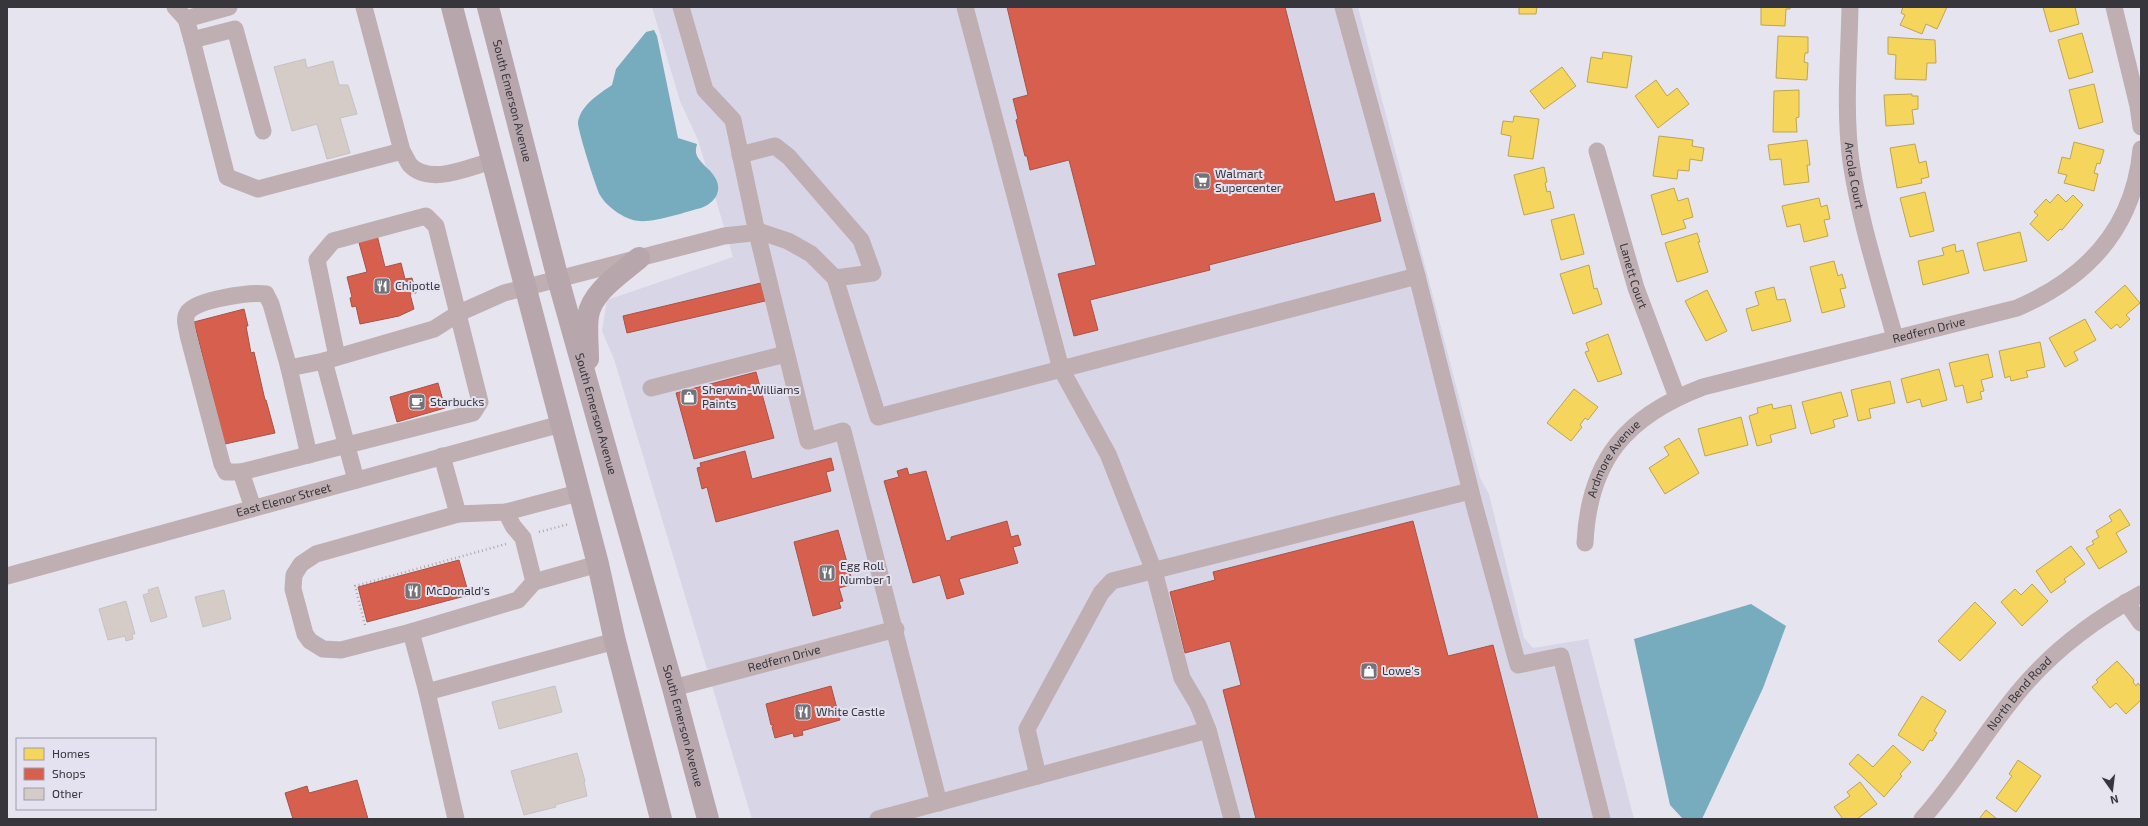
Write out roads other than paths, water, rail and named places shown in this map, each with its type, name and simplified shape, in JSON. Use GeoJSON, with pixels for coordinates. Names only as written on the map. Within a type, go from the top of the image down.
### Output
{"type":"FeatureCollection","features":[{"type":"Feature","properties":{"kind":"main road"},"geometry":{"type":"LineString","coordinates":[[452,7],[578,493],[598,564],[615,641],[661,819]]}},
{"type":"Feature","properties":{"kind":"main road","name":"South Emerson Avenue"},"geometry":{"type":"LineString","coordinates":[[488,7],[558,279],[673,688],[708,819]]}},
{"type":"Feature","properties":{"kind":"main road"},"geometry":{"type":"LineString","coordinates":[[588,383],[588,315],[594,300],[608,285],[639,258]]}},
{"type":"Feature","properties":{"kind":"street"},"geometry":{"type":"LineString","coordinates":[[229,7],[180,13],[192,40],[227,177],[258,189],[402,151]]}},
{"type":"Feature","properties":{"kind":"street"},"geometry":{"type":"LineString","coordinates":[[364,7],[402,151],[410,165],[422,173],[442,174],[492,161]]}},
{"type":"Feature","properties":{"kind":"street"},"geometry":{"type":"LineString","coordinates":[[681,7],[705,90],[733,120],[757,233],[808,441],[843,431],[896,629],[939,803]]}},
{"type":"Feature","properties":{"kind":"street"},"geometry":{"type":"LineString","coordinates":[[965,7],[1061,369],[1108,454],[1154,571],[1182,678],[1198,704],[1208,730],[1232,819]]}},
{"type":"Feature","properties":{"kind":"street"},"geometry":{"type":"LineString","coordinates":[[1344,7],[1417,276],[1470,491],[1518,665],[1561,656],[1602,819]]}},
{"type":"Feature","properties":{"kind":"street","name":"Arcola Court"},"geometry":{"type":"LineString","coordinates":[[1850,7],[1848,118],[1851,160],[1864,225],[1895,338]]}},
{"type":"Feature","properties":{"kind":"street"},"geometry":{"type":"LineString","coordinates":[[2114,7],[2138,106],[2141,127]]}},
{"type":"Feature","properties":{"kind":"street"},"geometry":{"type":"LineString","coordinates":[[192,40],[235,29],[263,131]]}},
{"type":"Feature","properties":{"kind":"street"},"geometry":{"type":"LineString","coordinates":[[740,155],[775,146],[789,157],[860,240],[873,273],[835,278]]}},
{"type":"Feature","properties":{"kind":"street","name":"Redfern Drive"},"geometry":{"type":"LineString","coordinates":[[1677,397],[1703,387],[2017,308],[2039,298],[2073,277],[2091,261],[2135,205],[2134,191],[2141,149]]}},
{"type":"Feature","properties":{"kind":"street","name":"Lanett Court"},"geometry":{"type":"LineString","coordinates":[[1597,151],[1636,288],[1677,397]]}},
{"type":"Feature","properties":{"kind":"street"},"geometry":{"type":"LineString","coordinates":[[309,455],[289,368],[271,304],[266,294],[252,292],[197,305],[189,311],[185,319],[188,336],[222,464],[226,472],[241,472],[346,446],[473,413],[480,402],[459,313],[436,226],[426,216],[333,241],[317,260],[330,359],[346,446],[356,480]]}},
{"type":"Feature","properties":{"kind":"street"},"geometry":{"type":"LineString","coordinates":[[289,368],[330,359],[434,330],[459,313],[504,293],[724,236],[757,233],[788,241],[811,254],[835,278],[878,417],[1417,276]]}},
{"type":"Feature","properties":{"kind":"street"},"geometry":{"type":"LineString","coordinates":[[651,388],[786,354]]}},
{"type":"Feature","properties":{"kind":"street","name":"Ardmore Avenue"},"geometry":{"type":"LineString","coordinates":[[1585,542],[1589,503],[1596,480],[1607,459],[1620,440],[1643,417],[1677,397]]}},
{"type":"Feature","properties":{"kind":"street","name":"East Elenor Street"},"geometry":{"type":"LineString","coordinates":[[7,576],[561,424]]}},
{"type":"Feature","properties":{"kind":"street"},"geometry":{"type":"LineString","coordinates":[[442,456],[458,514]]}},
{"type":"Feature","properties":{"kind":"street"},"geometry":{"type":"LineString","coordinates":[[241,472],[253,508]]}},
{"type":"Feature","properties":{"kind":"street"},"geometry":{"type":"LineString","coordinates":[[1038,776],[1027,729],[1100,593],[1112,580],[1154,571],[1470,491]]}},
{"type":"Feature","properties":{"kind":"street"},"geometry":{"type":"LineString","coordinates":[[578,493],[506,512],[458,514],[316,554],[302,564],[294,575],[293,590],[305,634],[310,642],[323,649],[341,650],[410,632],[518,600],[534,582],[598,564]]}},
{"type":"Feature","properties":{"kind":"street"},"geometry":{"type":"LineString","coordinates":[[506,512],[513,526],[523,538],[534,582]]}},
{"type":"Feature","properties":{"kind":"street","name":"North Bend Road"},"geometry":{"type":"LineString","coordinates":[[1922,819],[1941,798],[1988,732],[2027,682],[2067,643],[2092,623],[2141,594]]}},
{"type":"Feature","properties":{"kind":"street"},"geometry":{"type":"LineString","coordinates":[[2126,602],[2141,623]]}},
{"type":"Feature","properties":{"kind":"street","name":"Redfern Drive"},"geometry":{"type":"LineString","coordinates":[[673,688],[896,629]]}},
{"type":"Feature","properties":{"kind":"street"},"geometry":{"type":"LineString","coordinates":[[410,632],[427,692],[456,819]]}},
{"type":"Feature","properties":{"kind":"street"},"geometry":{"type":"LineString","coordinates":[[427,692],[615,641]]}},
{"type":"Feature","properties":{"kind":"street"},"geometry":{"type":"LineString","coordinates":[[889,818],[1208,730]]}},
{"type":"Feature","properties":{"kind":"water"},"geometry":{"type":"Polygon","coordinates":[[[654,30],[657,36],[678,138],[697,144],[697,156],[717,181],[718,191],[710,203],[701,208],[658,219],[640,221],[629,219],[619,214],[606,203],[600,195],[583,146],[578,122],[587,105],[596,96],[612,85],[616,69],[646,32],[654,30]]]}},
{"type":"Feature","properties":{"kind":"water"},"geometry":{"type":"Polygon","coordinates":[[[1751,604],[1786,626],[1763,688],[1702,819],[1683,819],[1670,805],[1634,639],[1751,604]]]}},
{"type":"Feature","properties":{"kind":"place","name":"Walmart Supercenter"},"geometry":{"type":"Point","coordinates":[1202,181]}},
{"type":"Feature","properties":{"kind":"place","name":"Chipotle"},"geometry":{"type":"Point","coordinates":[382,286]}},
{"type":"Feature","properties":{"kind":"place","name":"Sherwin-Williams Paints"},"geometry":{"type":"Point","coordinates":[689,397]}},
{"type":"Feature","properties":{"kind":"place","name":"Starbucks"},"geometry":{"type":"Point","coordinates":[417,402]}},
{"type":"Feature","properties":{"kind":"place","name":"Egg Roll Number 1"},"geometry":{"type":"Point","coordinates":[827,573]}},
{"type":"Feature","properties":{"kind":"place","name":"McDonald's"},"geometry":{"type":"Point","coordinates":[413,591]}},
{"type":"Feature","properties":{"kind":"place","name":"Lowe's"},"geometry":{"type":"Point","coordinates":[1369,671]}},
{"type":"Feature","properties":{"kind":"place","name":"White Castle"},"geometry":{"type":"Point","coordinates":[803,712]}}]}
